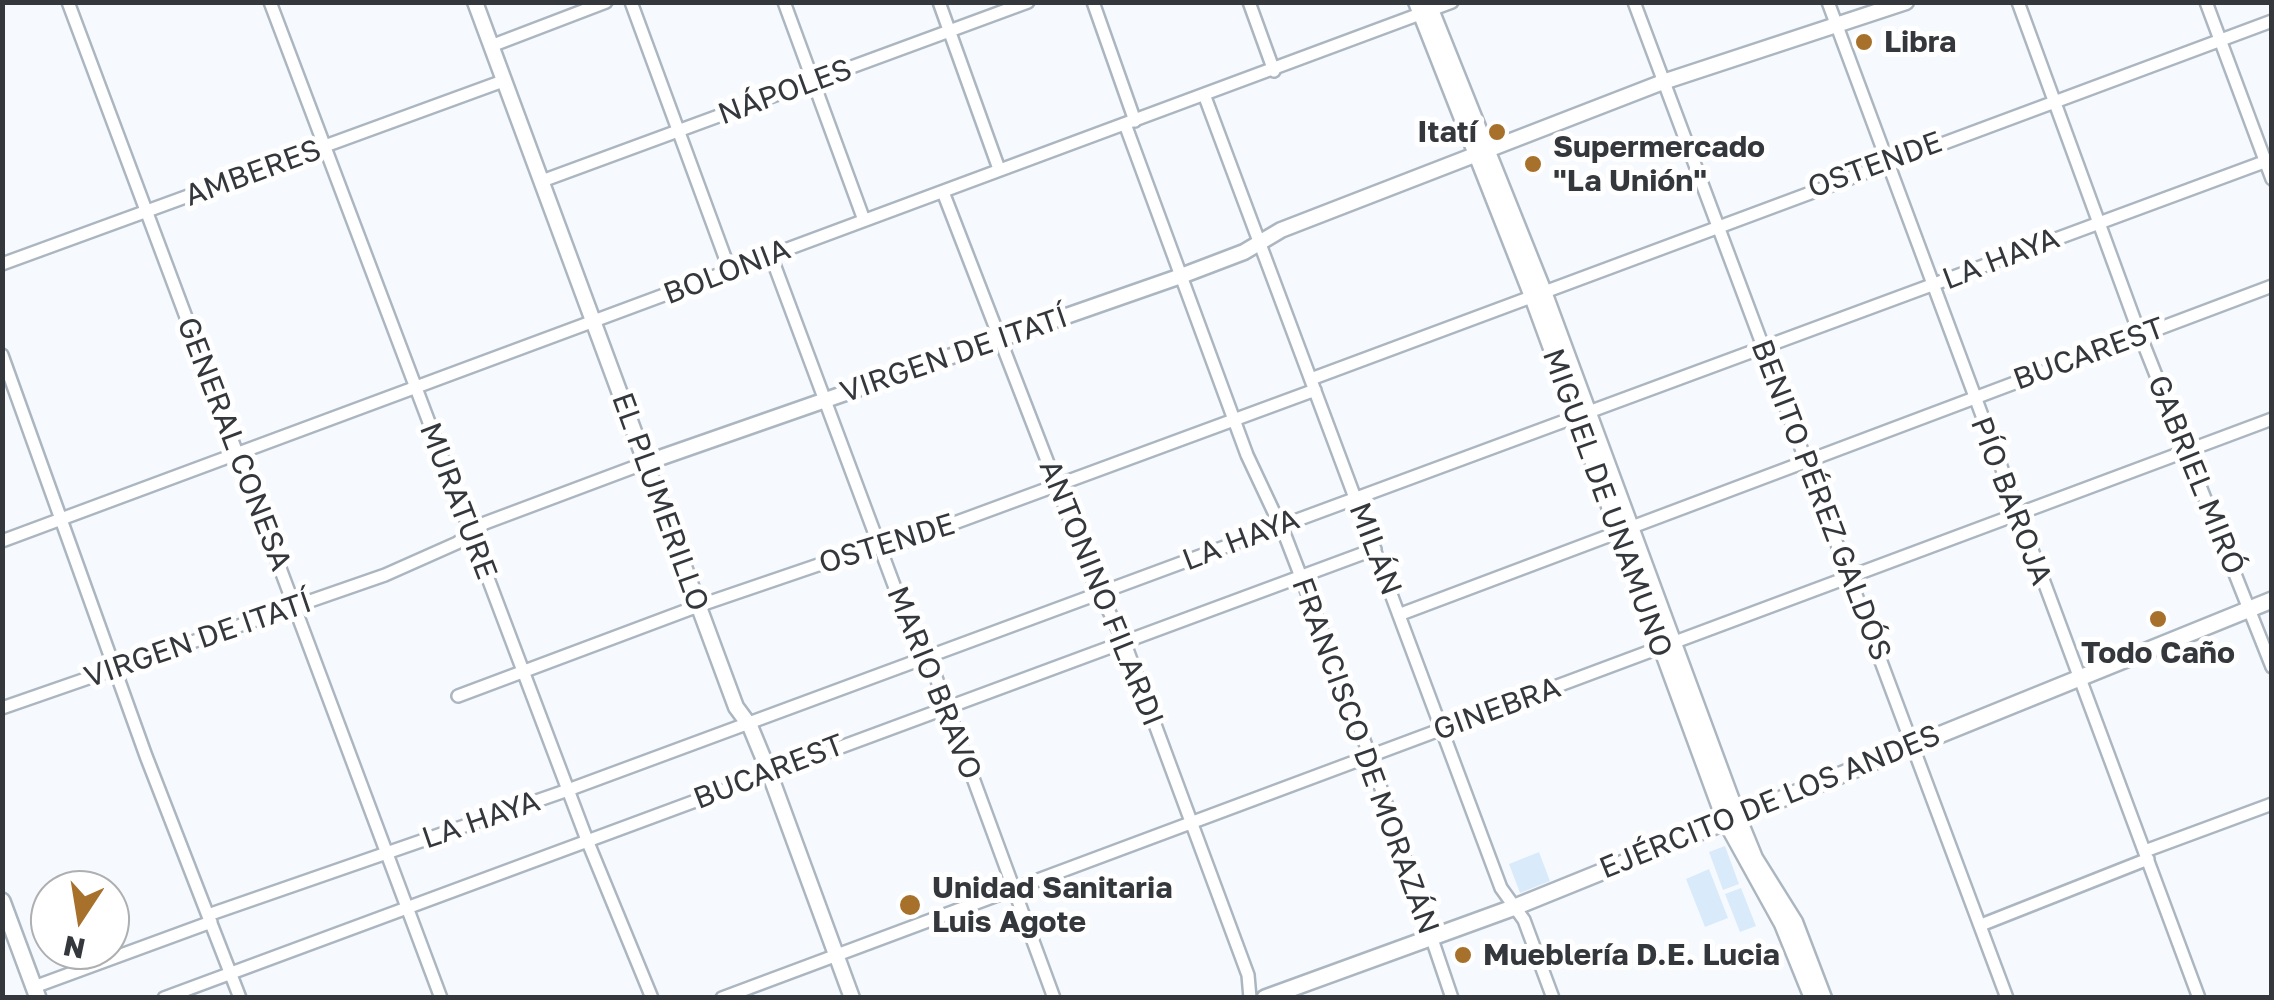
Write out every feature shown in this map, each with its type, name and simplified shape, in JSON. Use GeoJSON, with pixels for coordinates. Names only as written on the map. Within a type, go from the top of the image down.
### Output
{"type":"FeatureCollection","features":[{"type":"Feature","properties":{"kind":"main road","name":"EJÉRCITO DE LOS ANDES"},"geometry":{"type":"LineString","coordinates":[[1265,998],[1515,907],[2272,600]]}},
{"type":"Feature","properties":{"kind":"main road"},"geometry":{"type":"LineString","coordinates":[[2,901],[36,992]]}},
{"type":"Feature","properties":{"kind":"street","name":"GENERAL CONESA"},"geometry":{"type":"LineString","coordinates":[[68,2],[440,998]]}},
{"type":"Feature","properties":{"kind":"street","name":"MURATURE"},"geometry":{"type":"LineString","coordinates":[[270,2],[587,840],[652,998]]}},
{"type":"Feature","properties":{"kind":"street","name":"EL PLUMERILLO"},"geometry":{"type":"LineString","coordinates":[[475,2],[736,707],[769,772],[852,998]]}},
{"type":"Feature","properties":{"kind":"street"},"geometry":{"type":"LineString","coordinates":[[490,46],[606,2]]}},
{"type":"Feature","properties":{"kind":"street"},"geometry":{"type":"LineString","coordinates":[[631,2],[730,271]]}},
{"type":"Feature","properties":{"kind":"street"},"geometry":{"type":"LineString","coordinates":[[784,2],[864,220]]}},
{"type":"Feature","properties":{"kind":"street"},"geometry":{"type":"LineString","coordinates":[[938,2],[999,169]]}},
{"type":"Feature","properties":{"kind":"street","name":"NÁPOLES"},"geometry":{"type":"LineString","coordinates":[[542,181],[1028,2]]}},
{"type":"Feature","properties":{"kind":"street","name":"FRANCISCO DE MORAZÁN"},"geometry":{"type":"LineString","coordinates":[[1093,2],[1181,276],[1233,418],[1301,576],[1370,756],[1452,998]]}},
{"type":"Feature","properties":{"kind":"street"},"geometry":{"type":"LineString","coordinates":[[1249,2],[1274,71]]}},
{"type":"Feature","properties":{"kind":"street","name":"BOLONIA"},"geometry":{"type":"LineString","coordinates":[[2,541],[999,169],[1274,71],[1424,8],[1452,2]]}},
{"type":"Feature","properties":{"kind":"street","name":"BENITO PÉREZ GALDÓS"},"geometry":{"type":"LineString","coordinates":[[1634,2],[2007,998]]}},
{"type":"Feature","properties":{"kind":"street","name":"PÍO BAROJA"},"geometry":{"type":"LineString","coordinates":[[1828,2],[1930,286],[2198,998]]}},
{"type":"Feature","properties":{"kind":"street","name":"VIRGEN DE ITATÍ"},"geometry":{"type":"LineString","coordinates":[[2,708],[385,575],[457,544],[471,532],[645,462],[1181,276],[1262,240],[1663,82],[1906,2]]}},
{"type":"Feature","properties":{"kind":"street","name":"GABRIEL MIRÓ"},"geometry":{"type":"LineString","coordinates":[[2018,2],[2140,335],[2272,666]]}},
{"type":"Feature","properties":{"kind":"street"},"geometry":{"type":"LineString","coordinates":[[2206,2],[2268,160],[2272,180]]}},
{"type":"Feature","properties":{"kind":"street","name":"MIGUEL DE UNAMUNO"},"geometry":{"type":"LineString","coordinates":[[1424,8],[1537,292],[1731,817],[1812,998]]}},
{"type":"Feature","properties":{"kind":"street","name":"OSTENDE"},"geometry":{"type":"LineString","coordinates":[[458,696],[698,606],[1057,485],[1233,418],[1537,292],[2272,21]]}},
{"type":"Feature","properties":{"kind":"street","name":"AMBERES"},"geometry":{"type":"LineString","coordinates":[[2,264],[503,81]]}},
{"type":"Feature","properties":{"kind":"street","name":"MILÁN"},"geometry":{"type":"LineString","coordinates":[[1205,96],[1501,888],[1515,907],[1553,998]]}},
{"type":"Feature","properties":{"kind":"street","name":"LA HAYA"},"geometry":{"type":"LineString","coordinates":[[36,992],[210,918],[568,790],[745,721],[1100,594],[2268,160]]}},
{"type":"Feature","properties":{"kind":"street","name":"ANTONINO FILARDI"},"geometry":{"type":"LineString","coordinates":[[943,192],[1100,594],[1124,641],[1248,975],[1250,998]]}},
{"type":"Feature","properties":{"kind":"street","name":"MARIO BRAVO"},"geometry":{"type":"LineString","coordinates":[[771,256],[879,547],[923,656],[931,664],[1054,998]]}},
{"type":"Feature","properties":{"kind":"street","name":"BUCAREST"},"geometry":{"type":"LineString","coordinates":[[1401,614],[2272,286]]}},
{"type":"Feature","properties":{"kind":"street"},"geometry":{"type":"LineString","coordinates":[[2,355],[146,756],[240,998]]}},
{"type":"Feature","properties":{"kind":"street","name":"GINEBRA"},"geometry":{"type":"LineString","coordinates":[[722,998],[2272,419]]}},
{"type":"Feature","properties":{"kind":"street","name":"BUCAREST"},"geometry":{"type":"LineString","coordinates":[[164,998],[1375,549]]}},
{"type":"Feature","properties":{"kind":"street"},"geometry":{"type":"LineString","coordinates":[[1981,925],[2272,804]]}},
{"type":"Feature","properties":{"kind":"street","name":"MIGUEL DE UNAMUNO"},"geometry":{"type":"LineString","coordinates":[[1731,817],[1795,922],[1824,998]]}},
{"type":"Feature","properties":{"kind":"shaded area"},"geometry":{"type":"Polygon","coordinates":[[[1725,846],[1739,884],[1723,890],[1709,852],[1725,846]]]}},
{"type":"Feature","properties":{"kind":"shaded area"},"geometry":{"type":"Polygon","coordinates":[[[1539,852],[1550,881],[1520,893],[1509,864],[1539,852]]]}},
{"type":"Feature","properties":{"kind":"shaded area"},"geometry":{"type":"Polygon","coordinates":[[[1709,869],[1728,918],[1705,927],[1686,879],[1709,869]]]}},
{"type":"Feature","properties":{"kind":"shaded area"},"geometry":{"type":"Polygon","coordinates":[[[1741,888],[1756,926],[1740,932],[1725,894],[1741,888]]]}},
{"type":"Feature","properties":{"kind":"place","name":"Libra"},"geometry":{"type":"Point","coordinates":[1864,42]}},
{"type":"Feature","properties":{"kind":"place","name":"Itatí"},"geometry":{"type":"Point","coordinates":[1497,132]}},
{"type":"Feature","properties":{"kind":"place","name":"Supermercado \"La Unión\""},"geometry":{"type":"Point","coordinates":[1533,164]}},
{"type":"Feature","properties":{"kind":"place","name":"Todo Caño"},"geometry":{"type":"Point","coordinates":[2158,619]}},
{"type":"Feature","properties":{"kind":"place","name":"Unidad Sanitaria Luis Agote"},"geometry":{"type":"Point","coordinates":[910,905]}},
{"type":"Feature","properties":{"kind":"place","name":"Mueblería D.E. Lucia"},"geometry":{"type":"Point","coordinates":[1463,955]}}]}
